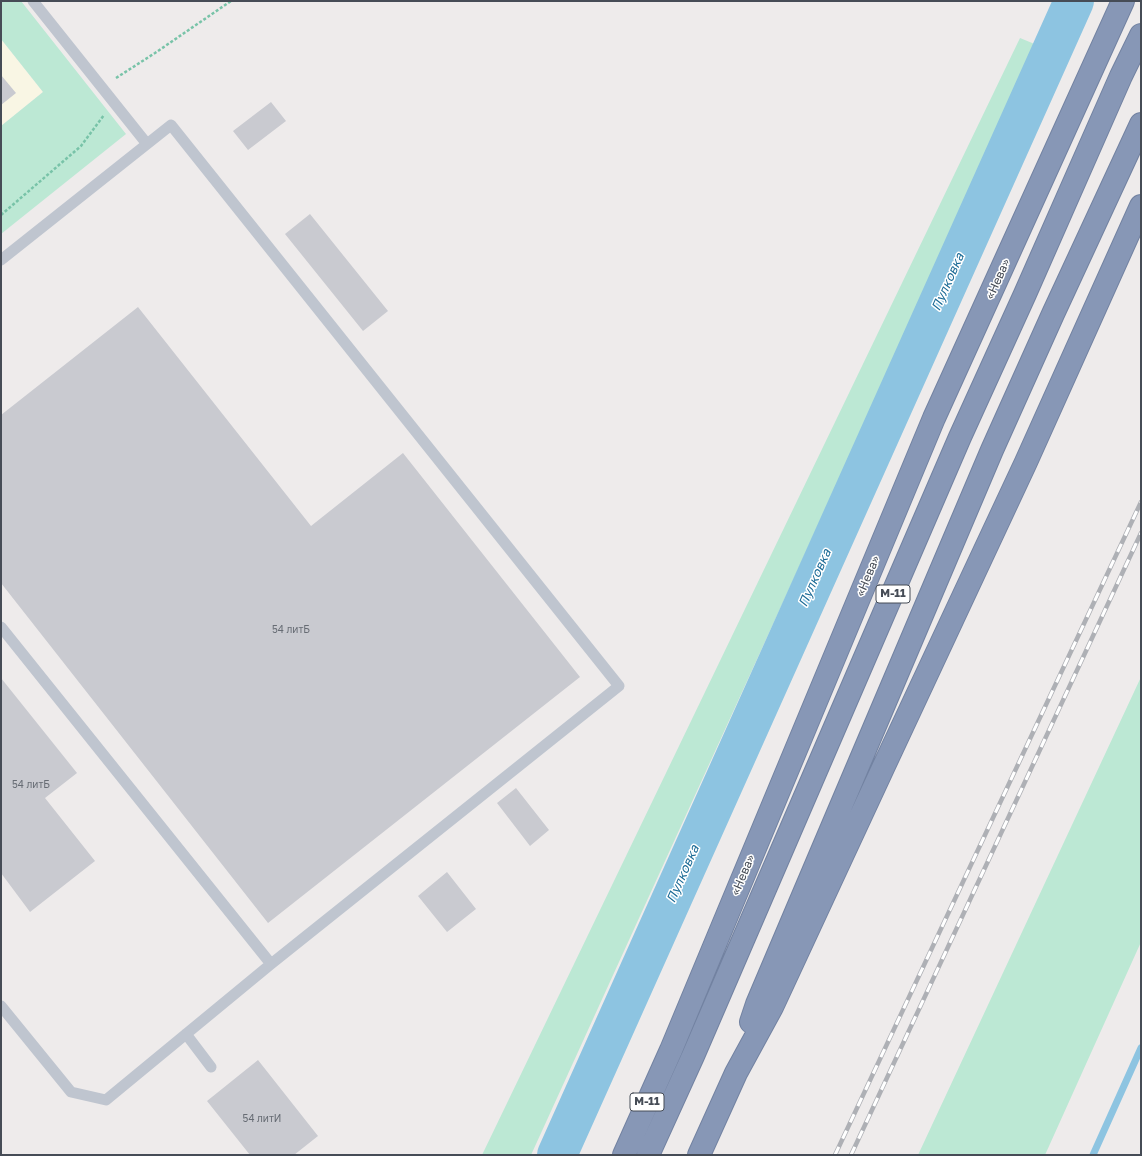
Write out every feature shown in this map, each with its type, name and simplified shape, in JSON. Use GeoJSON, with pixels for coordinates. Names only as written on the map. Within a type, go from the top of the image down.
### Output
{"type":"FeatureCollection","features":[{"type":"Feature","properties":{"kind":"highway","name":"«Нева»"},"geometry":{"type":"LineString","coordinates":[[624,1155],[671,1050],[934,418],[1123,1]]}},
{"type":"Feature","properties":{"kind":"highway","name":"М-11"},"geometry":{"type":"LineString","coordinates":[[648,1155],[693,1056],[960,437],[1121,76],[1141,35]]}},
{"type":"Feature","properties":{"kind":"highway","name":"М-11"},"geometry":{"type":"LineString","coordinates":[[736,1073],[757,1004],[992,450],[1141,124]]}},
{"type":"Feature","properties":{"kind":"highway","name":"М-11"},"geometry":{"type":"LineString","coordinates":[[699,1155],[736,1073],[772,1007],[1026,462],[1141,206]]}},
{"type":"Feature","properties":{"kind":"lane"},"geometry":{"type":"LineString","coordinates":[[33,1],[147,144]]}},
{"type":"Feature","properties":{"kind":"lane"},"geometry":{"type":"LineString","coordinates":[[1,260],[171,125],[619,686],[271,964],[106,1100],[71,1092],[1,1006]]}},
{"type":"Feature","properties":{"kind":"lane"},"geometry":{"type":"LineString","coordinates":[[1,626],[271,964]]}},
{"type":"Feature","properties":{"kind":"lane"},"geometry":{"type":"LineString","coordinates":[[186,1034],[211,1067]]}},
{"type":"Feature","properties":{"kind":"path"},"geometry":{"type":"LineString","coordinates":[[102,87],[156,53],[232,1]]}},
{"type":"Feature","properties":{"kind":"path"},"geometry":{"type":"LineString","coordinates":[[1,215],[81,146],[113,101]]}},
{"type":"Feature","properties":{"kind":"shaded area"},"geometry":{"type":"Polygon","coordinates":[[[1,39],[43,92],[1,126],[1,39]]]}},
{"type":"Feature","properties":{"kind":"green space"},"geometry":{"type":"Polygon","coordinates":[[[1,1],[21,1],[126,134],[1,234],[1,126],[43,92],[1,39],[1,1]]]}},
{"type":"Feature","properties":{"kind":"green space"},"geometry":{"type":"Polygon","coordinates":[[[1020,38],[1037,45],[531,1155],[482,1155],[1020,38]]]}},
{"type":"Feature","properties":{"kind":"green space"},"geometry":{"type":"Polygon","coordinates":[[[1141,677],[1141,942],[1045,1155],[918,1155],[1141,677]]]}},
{"type":"Feature","properties":{"kind":"building"},"geometry":{"type":"Polygon","coordinates":[[[1,75],[16,93],[1,105],[1,75]]]}},
{"type":"Feature","properties":{"kind":"building"},"geometry":{"type":"Polygon","coordinates":[[[271,102],[286,121],[248,150],[233,131],[271,102]]]}},
{"type":"Feature","properties":{"kind":"building"},"geometry":{"type":"Polygon","coordinates":[[[310,214],[388,311],[363,331],[285,234],[310,214]]]}},
{"type":"Feature","properties":{"kind":"building"},"geometry":{"type":"Polygon","coordinates":[[[138,307],[311,526],[403,453],[580,677],[268,923],[1,583],[1,415],[138,307]]]}},
{"type":"Feature","properties":{"kind":"building"},"geometry":{"type":"Polygon","coordinates":[[[1,678],[77,773],[45,798],[95,861],[30,912],[1,873],[1,678]]]}},
{"type":"Feature","properties":{"kind":"building"},"geometry":{"type":"Polygon","coordinates":[[[516,788],[549,830],[530,846],[497,803],[516,788]]]}},
{"type":"Feature","properties":{"kind":"building"},"geometry":{"type":"Polygon","coordinates":[[[447,872],[476,909],[447,932],[418,896],[447,872]]]}},
{"type":"Feature","properties":{"kind":"building"},"geometry":{"type":"Polygon","coordinates":[[[258,1060],[318,1136],[294,1155],[250,1155],[207,1101],[258,1060]]]}},
{"type":"Feature","properties":{"kind":"waterway","name":"Пулковка"},"geometry":{"type":"LineString","coordinates":[[557,1155],[1074,1]]}},
{"type":"Feature","properties":{"kind":"waterway"},"geometry":{"type":"LineString","coordinates":[[1093,1155],[1141,1048]]}},
{"type":"Feature","properties":{"kind":"railway"},"geometry":{"type":"LineString","coordinates":[[835,1155],[1141,502]]}},
{"type":"Feature","properties":{"kind":"railway"},"geometry":{"type":"LineString","coordinates":[[851,1155],[1141,533]]}}]}
